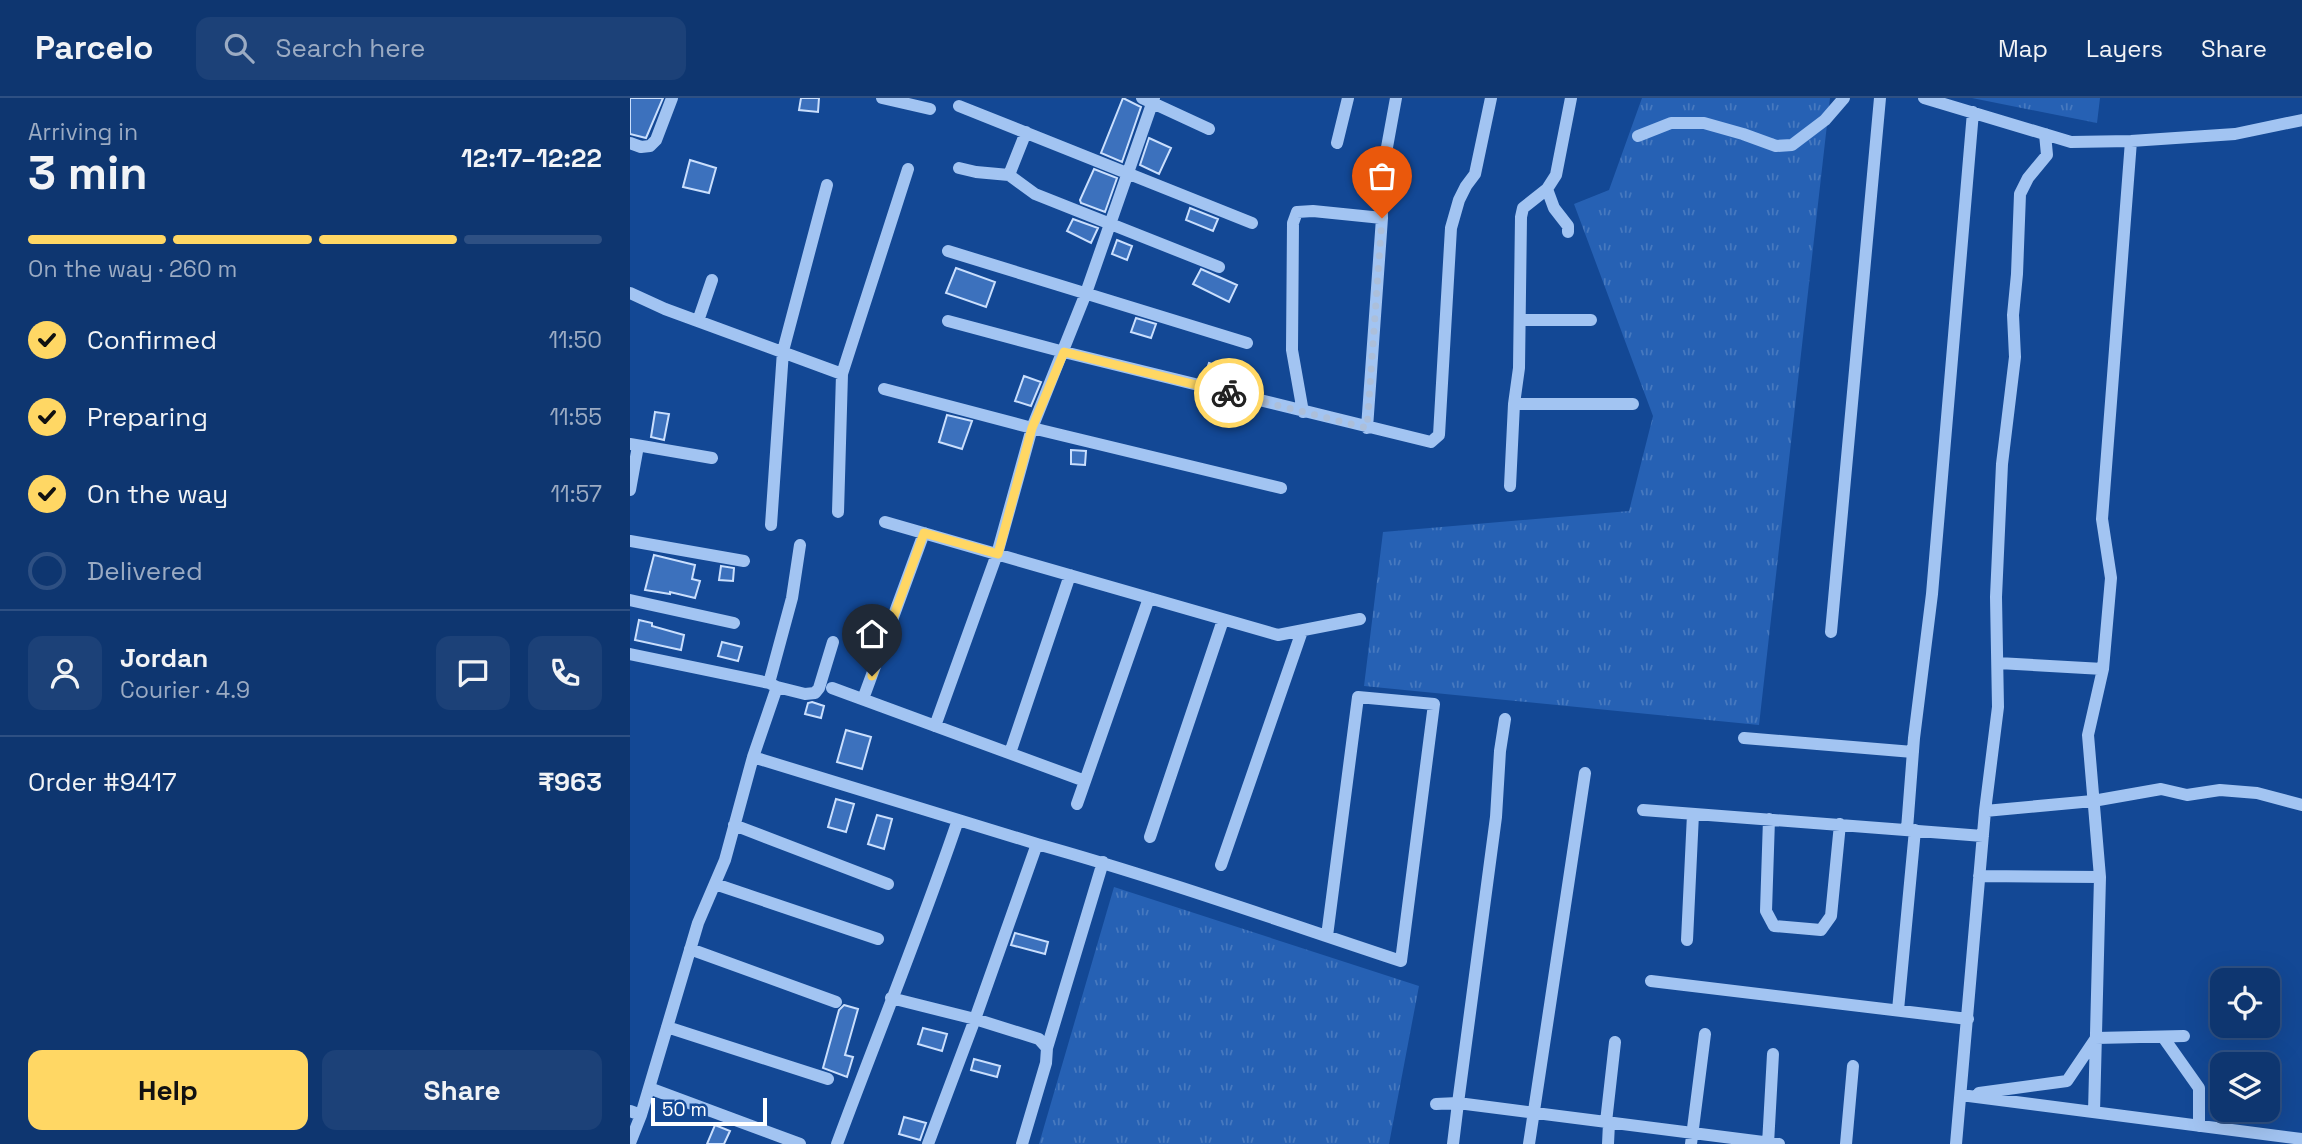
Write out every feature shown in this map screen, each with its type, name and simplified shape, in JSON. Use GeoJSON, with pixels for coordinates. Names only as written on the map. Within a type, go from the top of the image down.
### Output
{"type":"FeatureCollection","features":[{"type":"Feature","properties":{"kind":"street"},"geometry":{"type":"LineString","coordinates":[[630,144],[650,146],[656,140],[672,98]]}},
{"type":"Feature","properties":{"kind":"street"},"geometry":{"type":"LineString","coordinates":[[882,98],[930,109]]}},
{"type":"Feature","properties":{"kind":"street"},"geometry":{"type":"LineString","coordinates":[[1337,143],[1348,98]]}},
{"type":"Feature","properties":{"kind":"street"},"geometry":{"type":"LineString","coordinates":[[1367,428],[1382,218],[1381,180],[1396,98]]}},
{"type":"Feature","properties":{"kind":"street"},"geometry":{"type":"LineString","coordinates":[[948,321],[1431,442],[1439,435],[1451,228],[1463,193],[1475,174],[1491,98]]}},
{"type":"Feature","properties":{"kind":"street"},"geometry":{"type":"LineString","coordinates":[[1510,486],[1514,404],[1519,368],[1521,217],[1523,208],[1547,189],[1556,175],[1571,98]]}},
{"type":"Feature","properties":{"kind":"street"},"geometry":{"type":"LineString","coordinates":[[1638,136],[1671,124],[1704,123],[1776,146],[1792,145],[1825,120],[1844,98]]}},
{"type":"Feature","properties":{"kind":"street"},"geometry":{"type":"LineString","coordinates":[[1831,632],[1880,98]]}},
{"type":"Feature","properties":{"kind":"street"},"geometry":{"type":"LineString","coordinates":[[1924,98],[2071,142],[2235,134],[2302,120]]}},
{"type":"Feature","properties":{"kind":"street"},"geometry":{"type":"LineString","coordinates":[[935,726],[998,554],[1032,428],[1064,352],[1129,173],[1149,100],[1209,129]]}},
{"type":"Feature","properties":{"kind":"street"},"geometry":{"type":"LineString","coordinates":[[959,106],[1252,223]]}},
{"type":"Feature","properties":{"kind":"street"},"geometry":{"type":"LineString","coordinates":[[1898,1010],[1911,829],[1913,752],[1932,594],[1973,112]]}},
{"type":"Feature","properties":{"kind":"street"},"geometry":{"type":"LineString","coordinates":[[1009,175],[1026,132]]}},
{"type":"Feature","properties":{"kind":"street"},"geometry":{"type":"LineString","coordinates":[[1956,1144],[1985,811],[1997,707],[1996,597],[2001,464],[2015,357],[2013,315],[2020,194],[2028,178],[2047,155],[2045,134]]}},
{"type":"Feature","properties":{"kind":"street"},"geometry":{"type":"LineString","coordinates":[[2094,1112],[2101,877],[2088,736],[2104,669],[2110,578],[2102,519],[2131,141]]}},
{"type":"Feature","properties":{"kind":"street"},"geometry":{"type":"LineString","coordinates":[[959,168],[976,173],[1009,175],[1035,194],[1219,267]]}},
{"type":"Feature","properties":{"kind":"street"},"geometry":{"type":"LineString","coordinates":[[838,512],[842,374],[908,169]]}},
{"type":"Feature","properties":{"kind":"street"},"geometry":{"type":"LineString","coordinates":[[771,525],[783,351],[827,185]]}},
{"type":"Feature","properties":{"kind":"street"},"geometry":{"type":"LineString","coordinates":[[1547,189],[1554,208],[1568,226],[1568,232]]}},
{"type":"Feature","properties":{"kind":"street"},"geometry":{"type":"LineString","coordinates":[[1303,412],[1292,350],[1293,223],[1297,212],[1313,211],[1382,218]]}},
{"type":"Feature","properties":{"kind":"street"},"geometry":{"type":"LineString","coordinates":[[948,251],[1247,342]]}},
{"type":"Feature","properties":{"kind":"street"},"geometry":{"type":"LineString","coordinates":[[698,321],[712,280]]}},
{"type":"Feature","properties":{"kind":"street"},"geometry":{"type":"LineString","coordinates":[[630,293],[664,309],[842,374]]}},
{"type":"Feature","properties":{"kind":"street"},"geometry":{"type":"LineString","coordinates":[[1520,320],[1591,320]]}},
{"type":"Feature","properties":{"kind":"street"},"geometry":{"type":"LineString","coordinates":[[884,389],[1281,488]]}},
{"type":"Feature","properties":{"kind":"street"},"geometry":{"type":"LineString","coordinates":[[1514,404],[1633,404]]}},
{"type":"Feature","properties":{"kind":"street"},"geometry":{"type":"LineString","coordinates":[[630,489],[634,445],[712,458]]}},
{"type":"Feature","properties":{"kind":"street"},"geometry":{"type":"LineString","coordinates":[[885,522],[1278,635],[1360,619]]}},
{"type":"Feature","properties":{"kind":"street"},"geometry":{"type":"LineString","coordinates":[[863,699],[924,533]]}},
{"type":"Feature","properties":{"kind":"street"},"geometry":{"type":"LineString","coordinates":[[630,541],[744,561]]}},
{"type":"Feature","properties":{"kind":"street"},"geometry":{"type":"LineString","coordinates":[[630,1143],[635,1113],[649,1088],[698,923],[725,860],[773,685],[792,598],[800,545]]}},
{"type":"Feature","properties":{"kind":"street"},"geometry":{"type":"LineString","coordinates":[[1010,753],[1070,575]]}},
{"type":"Feature","properties":{"kind":"street"},"geometry":{"type":"LineString","coordinates":[[1077,804],[1149,598]]}},
{"type":"Feature","properties":{"kind":"street"},"geometry":{"type":"LineString","coordinates":[[630,600],[734,623]]}},
{"type":"Feature","properties":{"kind":"street"},"geometry":{"type":"LineString","coordinates":[[1150,837],[1223,620]]}},
{"type":"Feature","properties":{"kind":"street"},"geometry":{"type":"LineString","coordinates":[[1222,865],[1302,631]]}},
{"type":"Feature","properties":{"kind":"street"},"geometry":{"type":"LineString","coordinates":[[630,654],[805,694],[815,693],[819,688],[833,642]]}},
{"type":"Feature","properties":{"kind":"street"},"geometry":{"type":"LineString","coordinates":[[1998,663],[2104,669]]}},
{"type":"Feature","properties":{"kind":"street"},"geometry":{"type":"LineString","coordinates":[[832,688],[1085,781]]}},
{"type":"Feature","properties":{"kind":"street"},"geometry":{"type":"LineString","coordinates":[[753,757],[1103,862],[1401,961],[1434,704],[1358,697],[1327,936]]}},
{"type":"Feature","properties":{"kind":"street"},"geometry":{"type":"LineString","coordinates":[[1453,1144],[1496,817],[1505,719]]}},
{"type":"Feature","properties":{"kind":"street"},"geometry":{"type":"LineString","coordinates":[[1744,738],[1913,752]]}},
{"type":"Feature","properties":{"kind":"street"},"geometry":{"type":"LineString","coordinates":[[1529,1144],[1586,772]]}},
{"type":"Feature","properties":{"kind":"street"},"geometry":{"type":"LineString","coordinates":[[1985,811],[2093,801],[2161,789],[2187,795],[2220,790],[2257,793],[2302,805]]}},
{"type":"Feature","properties":{"kind":"street"},"geometry":{"type":"LineString","coordinates":[[1643,810],[1983,836]]}},
{"type":"Feature","properties":{"kind":"street"},"geometry":{"type":"LineString","coordinates":[[1687,940],[1693,814]]}},
{"type":"Feature","properties":{"kind":"street"},"geometry":{"type":"LineString","coordinates":[[1769,819],[1766,911],[1774,926],[1799,929],[1821,930],[1831,916],[1840,824]]}},
{"type":"Feature","properties":{"kind":"street"},"geometry":{"type":"LineString","coordinates":[[837,1144],[932,896],[958,820]]}},
{"type":"Feature","properties":{"kind":"street"},"geometry":{"type":"LineString","coordinates":[[734,825],[888,884]]}},
{"type":"Feature","properties":{"kind":"street"},"geometry":{"type":"LineString","coordinates":[[928,1144],[1037,844]]}},
{"type":"Feature","properties":{"kind":"street"},"geometry":{"type":"LineString","coordinates":[[1023,1144],[1046,1063],[1047,1048],[1103,862]]}},
{"type":"Feature","properties":{"kind":"street"},"geometry":{"type":"LineString","coordinates":[[1979,876],[2101,877]]}},
{"type":"Feature","properties":{"kind":"street"},"geometry":{"type":"LineString","coordinates":[[715,884],[878,939]]}},
{"type":"Feature","properties":{"kind":"street"},"geometry":{"type":"LineString","coordinates":[[690,949],[836,1002]]}},
{"type":"Feature","properties":{"kind":"street"},"geometry":{"type":"LineString","coordinates":[[1651,981],[1968,1019]]}},
{"type":"Feature","properties":{"kind":"street"},"geometry":{"type":"LineString","coordinates":[[891,998],[975,1019],[1039,1039],[1047,1048]]}},
{"type":"Feature","properties":{"kind":"street"},"geometry":{"type":"LineString","coordinates":[[667,1027],[828,1079]]}},
{"type":"Feature","properties":{"kind":"street"},"geometry":{"type":"LineString","coordinates":[[1692,1139],[1705,1034]]}},
{"type":"Feature","properties":{"kind":"street"},"geometry":{"type":"LineString","coordinates":[[2096,1038],[2184,1036]]}},
{"type":"Feature","properties":{"kind":"street"},"geometry":{"type":"LineString","coordinates":[[2163,1037],[2199,1088],[2199,1126]]}},
{"type":"Feature","properties":{"kind":"street"},"geometry":{"type":"LineString","coordinates":[[1961,1095],[2067,1081],[2096,1038]]}},
{"type":"Feature","properties":{"kind":"street"},"geometry":{"type":"LineString","coordinates":[[1608,1144],[1615,1042]]}},
{"type":"Feature","properties":{"kind":"street"},"geometry":{"type":"LineString","coordinates":[[1436,1104],[1458,1103],[1608,1122],[1692,1139],[1772,1143],[1773,1054]]}},
{"type":"Feature","properties":{"kind":"street"},"geometry":{"type":"LineString","coordinates":[[1846,1144],[1853,1066]]}},
{"type":"Feature","properties":{"kind":"street"},"geometry":{"type":"LineString","coordinates":[[649,1088],[800,1144]]}},
{"type":"Feature","properties":{"kind":"street"},"geometry":{"type":"LineString","coordinates":[[1961,1095],[2199,1126],[2279,1140],[2302,1139]]}},
{"type":"Feature","properties":{"kind":"green space"},"geometry":{"type":"Polygon","coordinates":[[[1642,98],[1830,98],[1759,725],[1364,686],[1383,532],[1629,511],[1653,416],[1574,204],[1609,190],[1642,98]]]}},
{"type":"Feature","properties":{"kind":"green space"},"geometry":{"type":"Polygon","coordinates":[[[1972,98],[2100,98],[2097,123],[1972,98]]]}},
{"type":"Feature","properties":{"kind":"green space"},"geometry":{"type":"Polygon","coordinates":[[[1114,887],[1419,986],[1389,1144],[1039,1144],[1114,887]]]}},
{"type":"Feature","properties":{"kind":"building"},"geometry":{"type":"Polygon","coordinates":[[[630,98],[663,98],[646,138],[630,134],[630,98]]]}},
{"type":"Feature","properties":{"kind":"building"},"geometry":{"type":"Polygon","coordinates":[[[801,98],[819,98],[818,112],[799,110],[801,98]]]}},
{"type":"Feature","properties":{"kind":"building"},"geometry":{"type":"Polygon","coordinates":[[[1123,98],[1141,107],[1122,162],[1101,153],[1123,98]]]}},
{"type":"Feature","properties":{"kind":"building"},"geometry":{"type":"Polygon","coordinates":[[[1149,138],[1171,148],[1159,174],[1140,165],[1149,138]]]}},
{"type":"Feature","properties":{"kind":"building"},"geometry":{"type":"Polygon","coordinates":[[[690,160],[716,168],[709,193],[683,187],[690,160]]]}},
{"type":"Feature","properties":{"kind":"building"},"geometry":{"type":"Polygon","coordinates":[[[1094,169],[1117,178],[1105,212],[1081,203],[1080,200],[1094,169]]]}},
{"type":"Feature","properties":{"kind":"building"},"geometry":{"type":"Polygon","coordinates":[[[1190,208],[1218,219],[1213,231],[1186,220],[1190,208]]]}},
{"type":"Feature","properties":{"kind":"building"},"geometry":{"type":"Polygon","coordinates":[[[1073,219],[1098,228],[1091,243],[1067,231],[1073,219]]]}},
{"type":"Feature","properties":{"kind":"building"},"geometry":{"type":"Polygon","coordinates":[[[1117,240],[1132,246],[1127,260],[1112,254],[1117,240]]]}},
{"type":"Feature","properties":{"kind":"building"},"geometry":{"type":"Polygon","coordinates":[[[956,268],[995,282],[986,307],[946,293],[956,268]]]}},
{"type":"Feature","properties":{"kind":"building"},"geometry":{"type":"Polygon","coordinates":[[[1201,269],[1237,285],[1229,302],[1193,284],[1201,269]]]}},
{"type":"Feature","properties":{"kind":"building"},"geometry":{"type":"Polygon","coordinates":[[[1136,318],[1156,324],[1151,338],[1131,332],[1136,318]]]}},
{"type":"Feature","properties":{"kind":"building"},"geometry":{"type":"Polygon","coordinates":[[[1209,363],[1240,374],[1236,385],[1204,377],[1209,363]]]}},
{"type":"Feature","properties":{"kind":"building"},"geometry":{"type":"Polygon","coordinates":[[[1024,376],[1041,382],[1031,406],[1015,401],[1024,376]]]}},
{"type":"Feature","properties":{"kind":"building"},"geometry":{"type":"Polygon","coordinates":[[[655,412],[669,414],[664,440],[651,437],[655,412]]]}},
{"type":"Feature","properties":{"kind":"building"},"geometry":{"type":"Polygon","coordinates":[[[947,415],[972,421],[962,449],[939,442],[947,415]]]}},
{"type":"Feature","properties":{"kind":"building"},"geometry":{"type":"Polygon","coordinates":[[[1071,450],[1086,451],[1085,465],[1071,464],[1071,450]]]}},
{"type":"Feature","properties":{"kind":"building"},"geometry":{"type":"Polygon","coordinates":[[[654,555],[695,565],[692,579],[700,581],[695,598],[645,590],[654,555]]]}},
{"type":"Feature","properties":{"kind":"building"},"geometry":{"type":"Polygon","coordinates":[[[721,566],[734,568],[733,581],[719,580],[721,566]]]}},
{"type":"Feature","properties":{"kind":"building"},"geometry":{"type":"Polygon","coordinates":[[[639,620],[684,635],[681,650],[635,640],[639,620]]]}},
{"type":"Feature","properties":{"kind":"building"},"geometry":{"type":"Polygon","coordinates":[[[722,642],[742,647],[738,661],[718,656],[722,642]]]}},
{"type":"Feature","properties":{"kind":"building"},"geometry":{"type":"Polygon","coordinates":[[[808,703],[824,706],[821,718],[805,714],[808,703]]]}},
{"type":"Feature","properties":{"kind":"building"},"geometry":{"type":"Polygon","coordinates":[[[846,730],[871,737],[862,769],[837,762],[846,730]]]}},
{"type":"Feature","properties":{"kind":"building"},"geometry":{"type":"Polygon","coordinates":[[[836,799],[854,804],[846,832],[828,827],[836,799]]]}},
{"type":"Feature","properties":{"kind":"building"},"geometry":{"type":"Polygon","coordinates":[[[877,815],[892,819],[884,849],[868,844],[877,815]]]}},
{"type":"Feature","properties":{"kind":"building"},"geometry":{"type":"Polygon","coordinates":[[[1015,933],[1048,942],[1045,954],[1011,945],[1015,933]]]}},
{"type":"Feature","properties":{"kind":"building"},"geometry":{"type":"Polygon","coordinates":[[[844,1005],[858,1009],[845,1055],[853,1057],[847,1077],[823,1068],[839,1010],[844,1005]]]}},
{"type":"Feature","properties":{"kind":"building"},"geometry":{"type":"Polygon","coordinates":[[[923,1028],[947,1034],[942,1051],[918,1044],[923,1028]]]}},
{"type":"Feature","properties":{"kind":"building"},"geometry":{"type":"Polygon","coordinates":[[[974,1059],[1000,1066],[997,1077],[971,1070],[974,1059]]]}},
{"type":"Feature","properties":{"kind":"building"},"geometry":{"type":"Polygon","coordinates":[[[904,1117],[926,1123],[920,1140],[899,1134],[904,1117]]]}},
{"type":"Feature","properties":{"kind":"building"},"geometry":{"type":"Polygon","coordinates":[[[715,1125],[730,1131],[724,1144],[707,1144],[715,1125]]]}},
{"type":"Feature","properties":{"kind":"way so far"},"geometry":{"type":"LineString","coordinates":[[1229,393],[1367,428],[1382,218]]}},
{"type":"Feature","properties":{"kind":"route"},"geometry":{"type":"LineString","coordinates":[[872,676],[924,533],[998,554],[1032,428],[1064,352],[1229,393]]}}]}
